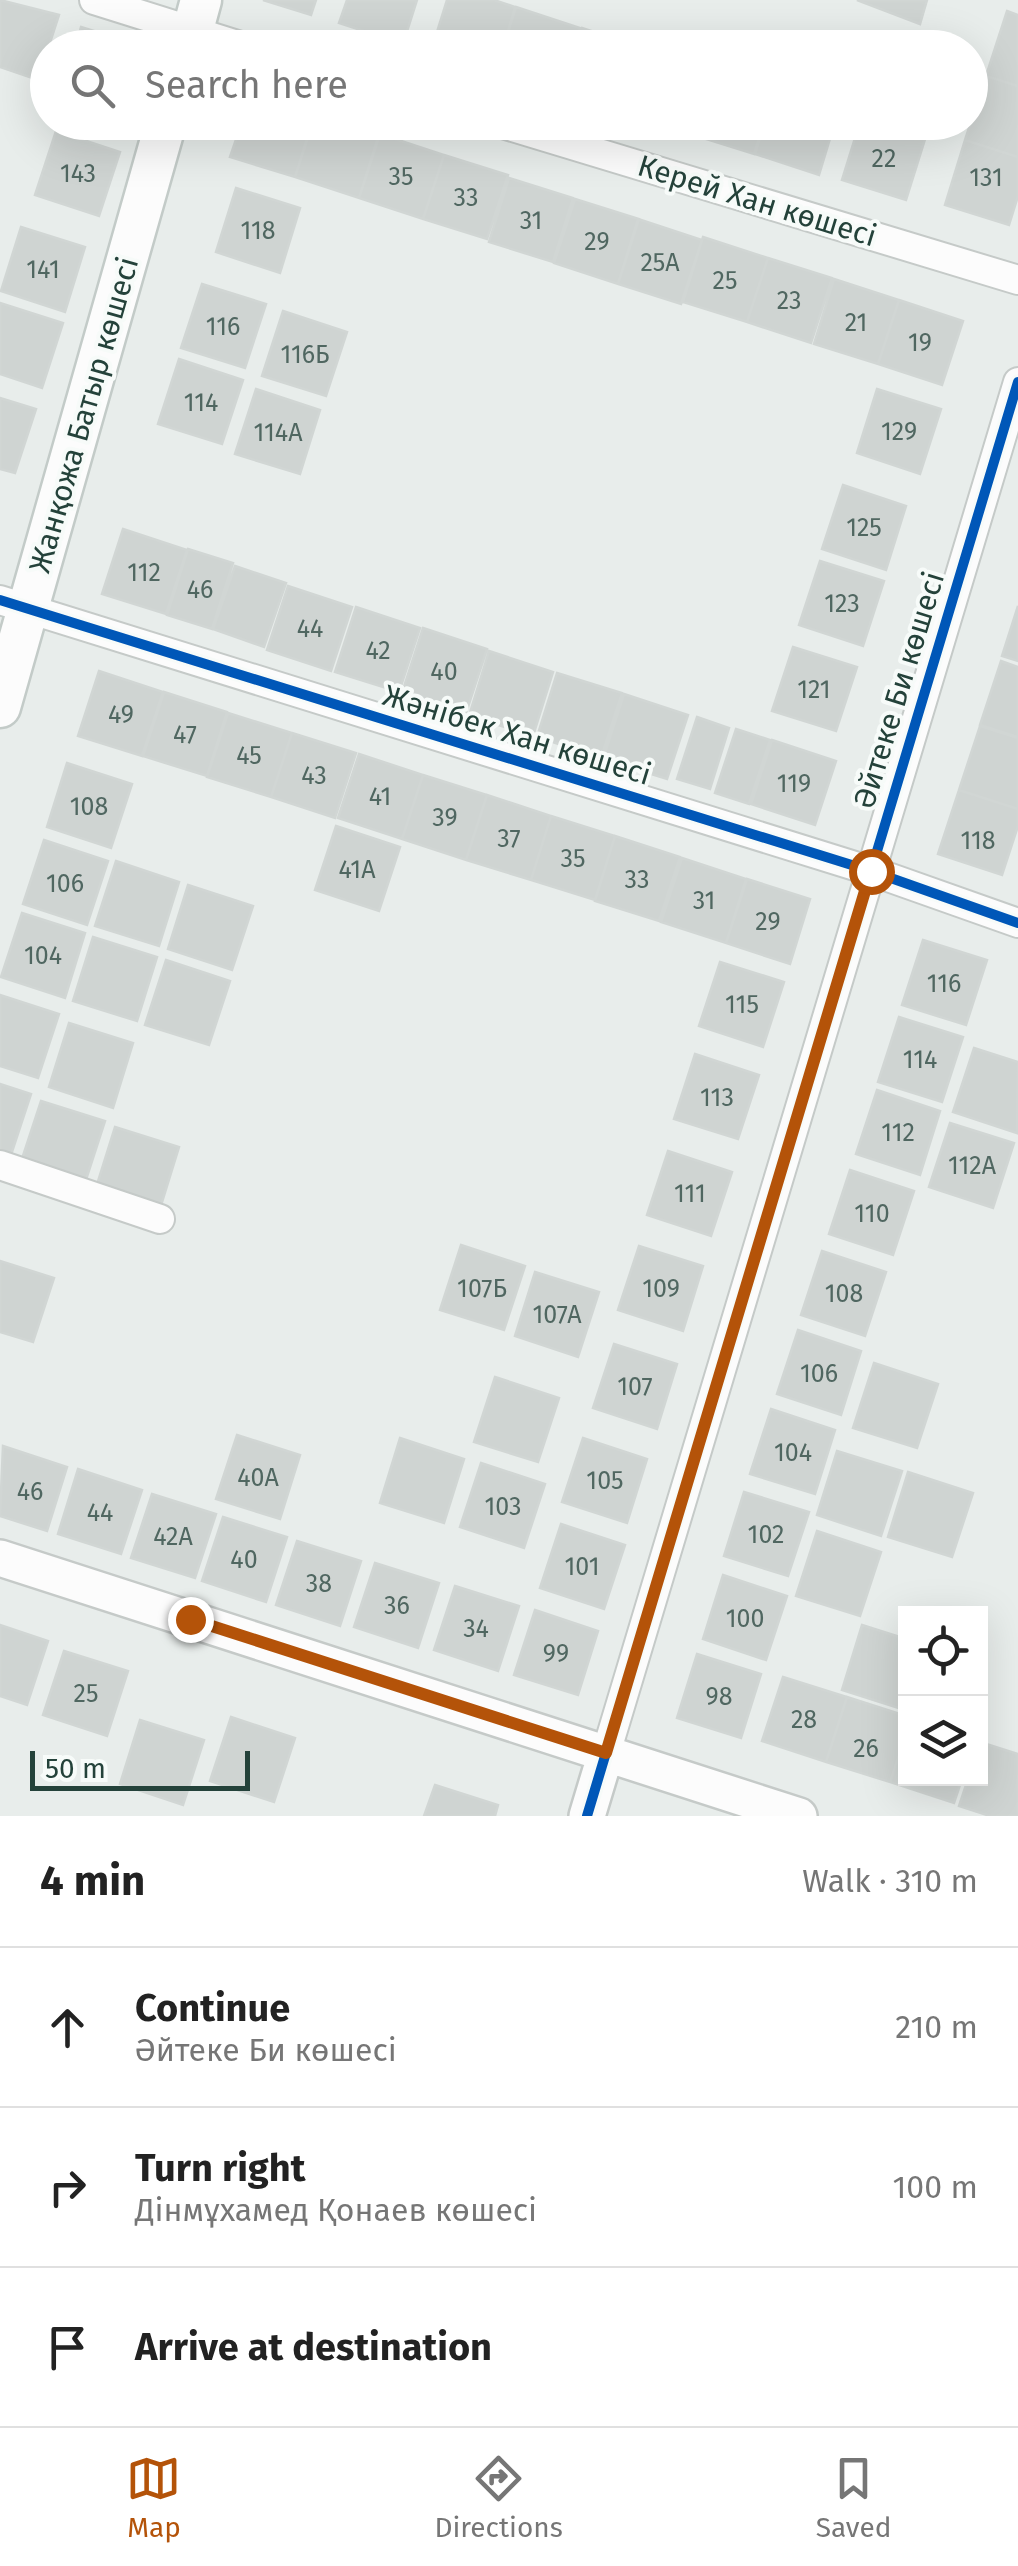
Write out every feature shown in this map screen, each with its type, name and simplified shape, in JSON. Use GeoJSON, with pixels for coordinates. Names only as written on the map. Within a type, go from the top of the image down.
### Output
{"type":"FeatureCollection","features":[{"type":"Feature","properties":{"kind":"main road","name":"Жанқожа Батыр көшесі"},"geometry":{"type":"LineString","coordinates":[[0,707],[14,604],[160,140]]}},
{"type":"Feature","properties":{"kind":"street"},"geometry":{"type":"LineString","coordinates":[[94,0],[194,26]]}},
{"type":"Feature","properties":{"kind":"street","name":"Керей Хан көшесі"},"geometry":{"type":"LineString","coordinates":[[555,140],[1018,280]]}},
{"type":"Feature","properties":{"kind":"street","name":"Әйтеке Би көшесі"},"geometry":{"type":"LineString","coordinates":[[587,1816],[1018,382]]}},
{"type":"Feature","properties":{"kind":"street","name":"Жәнібек Хан көшесі"},"geometry":{"type":"LineString","coordinates":[[14,604],[871,871],[1018,923]]}},
{"type":"Feature","properties":{"kind":"street"},"geometry":{"type":"LineString","coordinates":[[0,1166],[160,1218]]}},
{"type":"Feature","properties":{"kind":"street"},"geometry":{"type":"LineString","coordinates":[[0,1558],[799,1816]]}},
{"type":"Feature","properties":{"kind":"building"},"geometry":{"type":"Polygon","coordinates":[[[0,0],[59,15],[54,30],[30,30],[30,77],[0,67],[0,0]]]}},
{"type":"Feature","properties":{"kind":"building"},"geometry":{"type":"Polygon","coordinates":[[[263,0],[316,0],[311,15],[263,0]]]}},
{"type":"Feature","properties":{"kind":"building"},"geometry":{"type":"Polygon","coordinates":[[[347,0],[417,0],[407,30],[360,30],[339,23],[347,0]]]}},
{"type":"Feature","properties":{"kind":"building"},"geometry":{"type":"Polygon","coordinates":[[[447,0],[494,0],[515,7],[508,30],[438,30],[447,0]]]}},
{"type":"Feature","properties":{"kind":"building"},"geometry":{"type":"Polygon","coordinates":[[[857,0],[927,0],[920,24],[857,0]]]}},
{"type":"Feature","properties":{"kind":"building"},"geometry":{"type":"Polygon","coordinates":[[[516,7],[580,28],[579,30],[509,30],[516,7]]]}},
{"type":"Feature","properties":{"kind":"building"},"geometry":{"type":"Polygon","coordinates":[[[1007,11],[1018,15],[1018,86],[988,77],[1007,11]]]}},
{"type":"Feature","properties":{"kind":"building"},"geometry":{"type":"Polygon","coordinates":[[[988,77],[1018,86],[1018,157],[965,140],[988,140],[988,77]]]}},
{"type":"Feature","properties":{"kind":"building"},"geometry":{"type":"Polygon","coordinates":[[[53,140],[83,140],[120,152],[99,216],[35,195],[53,140]]]}},
{"type":"Feature","properties":{"kind":"building"},"geometry":{"type":"Polygon","coordinates":[[[236,140],[306,140],[295,177],[230,157],[236,140]]]}},
{"type":"Feature","properties":{"kind":"building"},"geometry":{"type":"Polygon","coordinates":[[[307,140],[377,140],[359,198],[295,177],[307,140]]]}},
{"type":"Feature","properties":{"kind":"building"},"geometry":{"type":"Polygon","coordinates":[[[378,140],[398,140],[444,155],[423,219],[359,198],[378,140]]]}},
{"type":"Feature","properties":{"kind":"building"},"geometry":{"type":"Polygon","coordinates":[[[709,140],[758,140],[754,154],[709,140]]]}},
{"type":"Feature","properties":{"kind":"building"},"geometry":{"type":"Polygon","coordinates":[[[759,140],[830,140],[819,175],[755,154],[759,140]]]}},
{"type":"Feature","properties":{"kind":"building"},"geometry":{"type":"Polygon","coordinates":[[[854,140],[925,140],[906,200],[842,180],[854,140]]]}},
{"type":"Feature","properties":{"kind":"building"},"geometry":{"type":"Polygon","coordinates":[[[965,140],[1018,157],[1018,196],[1009,225],[945,205],[965,140]]]}},
{"type":"Feature","properties":{"kind":"building"},"geometry":{"type":"Polygon","coordinates":[[[444,155],[508,175],[487,239],[423,219],[444,155]]]}},
{"type":"Feature","properties":{"kind":"building"},"geometry":{"type":"Polygon","coordinates":[[[509,178],[573,198],[553,262],[489,242],[509,178]]]}},
{"type":"Feature","properties":{"kind":"building"},"geometry":{"type":"Polygon","coordinates":[[[236,188],[300,208],[280,273],[216,252],[236,188]]]}},
{"type":"Feature","properties":{"kind":"building"},"geometry":{"type":"Polygon","coordinates":[[[575,199],[639,219],[618,284],[554,263],[575,199]]]}},
{"type":"Feature","properties":{"kind":"building"},"geometry":{"type":"Polygon","coordinates":[[[638,219],[702,240],[681,304],[618,284],[638,219]]]}},
{"type":"Feature","properties":{"kind":"building"},"geometry":{"type":"Polygon","coordinates":[[[21,227],[85,247],[65,312],[1,291],[21,227]]]}},
{"type":"Feature","properties":{"kind":"building"},"geometry":{"type":"Polygon","coordinates":[[[703,237],[768,258],[747,322],[683,302],[703,237]]]}},
{"type":"Feature","properties":{"kind":"building"},"geometry":{"type":"Polygon","coordinates":[[[768,258],[832,278],[811,343],[747,322],[768,258]]]}},
{"type":"Feature","properties":{"kind":"building"},"geometry":{"type":"Polygon","coordinates":[[[834,279],[899,300],[878,364],[814,344],[834,279]]]}},
{"type":"Feature","properties":{"kind":"building"},"geometry":{"type":"Polygon","coordinates":[[[202,284],[266,304],[245,368],[181,348],[202,284]]]}},
{"type":"Feature","properties":{"kind":"building"},"geometry":{"type":"Polygon","coordinates":[[[899,300],[963,321],[942,385],[878,364],[899,300]]]}},
{"type":"Feature","properties":{"kind":"building"},"geometry":{"type":"Polygon","coordinates":[[[0,303],[63,323],[42,388],[0,374],[0,303]]]}},
{"type":"Feature","properties":{"kind":"building"},"geometry":{"type":"Polygon","coordinates":[[[283,311],[347,332],[326,396],[262,376],[283,311]]]}},
{"type":"Feature","properties":{"kind":"building"},"geometry":{"type":"Polygon","coordinates":[[[179,359],[243,380],[222,444],[158,424],[179,359]]]}},
{"type":"Feature","properties":{"kind":"building"},"geometry":{"type":"Polygon","coordinates":[[[256,389],[320,410],[300,474],[235,454],[256,389]]]}},
{"type":"Feature","properties":{"kind":"building"},"geometry":{"type":"Polygon","coordinates":[[[877,389],[941,409],[920,474],[857,453],[877,389]]]}},
{"type":"Feature","properties":{"kind":"building"},"geometry":{"type":"Polygon","coordinates":[[[0,398],[36,409],[15,473],[0,469],[0,398]]]}},
{"type":"Feature","properties":{"kind":"building"},"geometry":{"type":"Polygon","coordinates":[[[843,485],[906,506],[886,570],[822,549],[843,485]]]}},
{"type":"Feature","properties":{"kind":"building"},"geometry":{"type":"Polygon","coordinates":[[[123,529],[187,550],[166,614],[102,594],[123,529]]]}},
{"type":"Feature","properties":{"kind":"building"},"geometry":{"type":"Polygon","coordinates":[[[188,549],[233,563],[212,629],[167,615],[188,549]]]}},
{"type":"Feature","properties":{"kind":"building"},"geometry":{"type":"Polygon","coordinates":[[[820,561],[884,581],[863,646],[799,625],[820,561]]]}},
{"type":"Feature","properties":{"kind":"building"},"geometry":{"type":"Polygon","coordinates":[[[235,566],[286,583],[264,647],[213,629],[235,566]]]}},
{"type":"Feature","properties":{"kind":"building"},"geometry":{"type":"Polygon","coordinates":[[[288,586],[352,607],[331,671],[267,650],[288,586]]]}},
{"type":"Feature","properties":{"kind":"building"},"geometry":{"type":"Polygon","coordinates":[[[1018,606],[1018,661],[1002,656],[1018,606]]]}},
{"type":"Feature","properties":{"kind":"building"},"geometry":{"type":"Polygon","coordinates":[[[356,607],[420,628],[399,692],[335,672],[356,607]]]}},
{"type":"Feature","properties":{"kind":"building"},"geometry":{"type":"Polygon","coordinates":[[[423,628],[487,649],[466,713],[402,693],[423,628]]]}},
{"type":"Feature","properties":{"kind":"building"},"geometry":{"type":"Polygon","coordinates":[[[793,647],[857,667],[836,731],[772,711],[793,647]]]}},
{"type":"Feature","properties":{"kind":"building"},"geometry":{"type":"Polygon","coordinates":[[[489,651],[553,672],[533,736],[469,716],[489,651]]]}},
{"type":"Feature","properties":{"kind":"building"},"geometry":{"type":"Polygon","coordinates":[[[1001,661],[1018,667],[1018,737],[980,725],[1001,661]]]}},
{"type":"Feature","properties":{"kind":"building"},"geometry":{"type":"Polygon","coordinates":[[[99,671],[163,692],[142,756],[78,736],[99,671]]]}},
{"type":"Feature","properties":{"kind":"building"},"geometry":{"type":"Polygon","coordinates":[[[557,673],[622,693],[601,758],[537,737],[557,673]]]}},
{"type":"Feature","properties":{"kind":"building"},"geometry":{"type":"Polygon","coordinates":[[[164,692],[227,712],[207,776],[143,756],[164,692]]]}},
{"type":"Feature","properties":{"kind":"building"},"geometry":{"type":"Polygon","coordinates":[[[624,694],[688,715],[667,779],[603,759],[624,694]]]}},
{"type":"Feature","properties":{"kind":"building"},"geometry":{"type":"Polygon","coordinates":[[[228,713],[292,733],[271,797],[207,777],[228,713]]]}},
{"type":"Feature","properties":{"kind":"building"},"geometry":{"type":"Polygon","coordinates":[[[697,717],[729,728],[710,789],[677,779],[697,717]]]}},
{"type":"Feature","properties":{"kind":"building"},"geometry":{"type":"Polygon","coordinates":[[[980,726],[1018,738],[1018,809],[959,790],[980,726]]]}},
{"type":"Feature","properties":{"kind":"building"},"geometry":{"type":"Polygon","coordinates":[[[736,729],[770,740],[749,804],[715,793],[736,729]]]}},
{"type":"Feature","properties":{"kind":"building"},"geometry":{"type":"Polygon","coordinates":[[[292,733],[356,753],[335,818],[271,797],[292,733]]]}},
{"type":"Feature","properties":{"kind":"building"},"geometry":{"type":"Polygon","coordinates":[[[772,740],[836,761],[815,825],[751,804],[772,740]]]}},
{"type":"Feature","properties":{"kind":"building"},"geometry":{"type":"Polygon","coordinates":[[[359,754],[423,775],[402,839],[338,818],[359,754]]]}},
{"type":"Feature","properties":{"kind":"building"},"geometry":{"type":"Polygon","coordinates":[[[67,763],[132,784],[111,848],[47,827],[67,763]]]}},
{"type":"Feature","properties":{"kind":"building"},"geometry":{"type":"Polygon","coordinates":[[[423,775],[487,795],[466,860],[402,839],[423,775]]]}},
{"type":"Feature","properties":{"kind":"building"},"geometry":{"type":"Polygon","coordinates":[[[959,790],[1018,809],[1018,826],[1002,875],[938,854],[959,790]]]}},
{"type":"Feature","properties":{"kind":"building"},"geometry":{"type":"Polygon","coordinates":[[[487,795],[551,816],[531,880],[466,860],[487,795]]]}},
{"type":"Feature","properties":{"kind":"building"},"geometry":{"type":"Polygon","coordinates":[[[551,816],[615,836],[595,900],[531,880],[551,816]]]}},
{"type":"Feature","properties":{"kind":"building"},"geometry":{"type":"Polygon","coordinates":[[[336,826],[400,847],[379,911],[315,890],[336,826]]]}},
{"type":"Feature","properties":{"kind":"building"},"geometry":{"type":"Polygon","coordinates":[[[615,836],[680,857],[659,921],[595,901],[615,836]]]}},
{"type":"Feature","properties":{"kind":"building"},"geometry":{"type":"Polygon","coordinates":[[[44,840],[108,861],[87,925],[23,904],[44,840]]]}},
{"type":"Feature","properties":{"kind":"building"},"geometry":{"type":"Polygon","coordinates":[[[682,858],[746,879],[726,943],[661,922],[682,858]]]}},
{"type":"Feature","properties":{"kind":"building"},"geometry":{"type":"Polygon","coordinates":[[[116,861],[179,882],[159,946],[95,926],[116,861]]]}},
{"type":"Feature","properties":{"kind":"building"},"geometry":{"type":"Polygon","coordinates":[[[747,879],[810,899],[790,964],[726,943],[747,879]]]}},
{"type":"Feature","properties":{"kind":"building"},"geometry":{"type":"Polygon","coordinates":[[[188,885],[253,906],[232,970],[168,949],[188,885]]]}},
{"type":"Feature","properties":{"kind":"building"},"geometry":{"type":"Polygon","coordinates":[[[22,913],[85,933],[65,998],[1,977],[22,913]]]}},
{"type":"Feature","properties":{"kind":"building"},"geometry":{"type":"Polygon","coordinates":[[[93,937],[157,957],[137,1021],[73,1001],[93,937]]]}},
{"type":"Feature","properties":{"kind":"building"},"geometry":{"type":"Polygon","coordinates":[[[923,940],[987,960],[966,1025],[902,1005],[923,940]]]}},
{"type":"Feature","properties":{"kind":"building"},"geometry":{"type":"Polygon","coordinates":[[[166,960],[230,981],[209,1045],[145,1025],[166,960]]]}},
{"type":"Feature","properties":{"kind":"building"},"geometry":{"type":"Polygon","coordinates":[[[720,962],[784,982],[763,1047],[699,1026],[720,962]]]}},
{"type":"Feature","properties":{"kind":"building"},"geometry":{"type":"Polygon","coordinates":[[[0,995],[59,1014],[38,1078],[0,1066],[0,995]]]}},
{"type":"Feature","properties":{"kind":"building"},"geometry":{"type":"Polygon","coordinates":[[[899,1017],[963,1037],[942,1102],[878,1082],[899,1017]]]}},
{"type":"Feature","properties":{"kind":"building"},"geometry":{"type":"Polygon","coordinates":[[[69,1023],[133,1043],[113,1108],[49,1087],[69,1023]]]}},
{"type":"Feature","properties":{"kind":"building"},"geometry":{"type":"Polygon","coordinates":[[[974,1048],[1018,1062],[1017,1133],[953,1112],[974,1048]]]}},
{"type":"Feature","properties":{"kind":"building"},"geometry":{"type":"Polygon","coordinates":[[[695,1054],[759,1075],[738,1139],[674,1119],[695,1054]]]}},
{"type":"Feature","properties":{"kind":"building"},"geometry":{"type":"Polygon","coordinates":[[[0,1084],[31,1094],[10,1158],[0,1155],[0,1084]]]}},
{"type":"Feature","properties":{"kind":"building"},"geometry":{"type":"Polygon","coordinates":[[[877,1090],[940,1111],[920,1175],[856,1154],[877,1090]]]}},
{"type":"Feature","properties":{"kind":"building"},"geometry":{"type":"Polygon","coordinates":[[[41,1101],[105,1121],[84,1186],[20,1165],[41,1101]]]}},
{"type":"Feature","properties":{"kind":"building"},"geometry":{"type":"Polygon","coordinates":[[[950,1123],[1014,1143],[993,1208],[929,1187],[950,1123]]]}},
{"type":"Feature","properties":{"kind":"building"},"geometry":{"type":"Polygon","coordinates":[[[115,1127],[179,1147],[159,1212],[95,1191],[115,1127]]]}},
{"type":"Feature","properties":{"kind":"building"},"geometry":{"type":"Polygon","coordinates":[[[668,1151],[732,1172],[711,1236],[647,1215],[668,1151]]]}},
{"type":"Feature","properties":{"kind":"building"},"geometry":{"type":"Polygon","coordinates":[[[850,1170],[914,1191],[893,1255],[829,1234],[850,1170]]]}},
{"type":"Feature","properties":{"kind":"building"},"geometry":{"type":"Polygon","coordinates":[[[461,1245],[525,1266],[504,1330],[440,1310],[461,1245]]]}},
{"type":"Feature","properties":{"kind":"building"},"geometry":{"type":"Polygon","coordinates":[[[639,1246],[703,1266],[683,1331],[618,1310],[639,1246]]]}},
{"type":"Feature","properties":{"kind":"building"},"geometry":{"type":"Polygon","coordinates":[[[822,1251],[886,1272],[865,1336],[801,1315],[822,1251]]]}},
{"type":"Feature","properties":{"kind":"building"},"geometry":{"type":"Polygon","coordinates":[[[0,1261],[54,1278],[33,1342],[0,1332],[0,1261]]]}},
{"type":"Feature","properties":{"kind":"building"},"geometry":{"type":"Polygon","coordinates":[[[535,1272],[599,1292],[578,1357],[515,1336],[535,1272]]]}},
{"type":"Feature","properties":{"kind":"building"},"geometry":{"type":"Polygon","coordinates":[[[798,1330],[861,1351],[841,1415],[777,1394],[798,1330]]]}},
{"type":"Feature","properties":{"kind":"building"},"geometry":{"type":"Polygon","coordinates":[[[614,1344],[677,1364],[657,1429],[593,1408],[614,1344]]]}},
{"type":"Feature","properties":{"kind":"building"},"geometry":{"type":"Polygon","coordinates":[[[874,1363],[938,1384],[917,1448],[853,1428],[874,1363]]]}},
{"type":"Feature","properties":{"kind":"building"},"geometry":{"type":"Polygon","coordinates":[[[495,1377],[559,1398],[538,1462],[474,1442],[495,1377]]]}},
{"type":"Feature","properties":{"kind":"building"},"geometry":{"type":"Polygon","coordinates":[[[771,1409],[835,1430],[815,1494],[750,1474],[771,1409]]]}},
{"type":"Feature","properties":{"kind":"building"},"geometry":{"type":"Polygon","coordinates":[[[237,1435],[300,1455],[280,1519],[216,1499],[237,1435]]]}},
{"type":"Feature","properties":{"kind":"building"},"geometry":{"type":"Polygon","coordinates":[[[400,1438],[464,1459],[444,1523],[380,1503],[400,1438]]]}},
{"type":"Feature","properties":{"kind":"building"},"geometry":{"type":"Polygon","coordinates":[[[583,1438],[647,1459],[627,1523],[562,1502],[583,1438]]]}},
{"type":"Feature","properties":{"kind":"building"},"geometry":{"type":"Polygon","coordinates":[[[3,1446],[67,1467],[47,1531],[0,1516],[3,1446]]]}},
{"type":"Feature","properties":{"kind":"building"},"geometry":{"type":"Polygon","coordinates":[[[837,1451],[902,1471],[881,1536],[817,1515],[837,1451]]]}},
{"type":"Feature","properties":{"kind":"building"},"geometry":{"type":"Polygon","coordinates":[[[481,1463],[545,1484],[524,1548],[460,1527],[481,1463]]]}},
{"type":"Feature","properties":{"kind":"building"},"geometry":{"type":"Polygon","coordinates":[[[78,1469],[142,1490],[121,1554],[58,1534],[78,1469]]]}},
{"type":"Feature","properties":{"kind":"building"},"geometry":{"type":"Polygon","coordinates":[[[908,1472],[973,1493],[952,1557],[888,1537],[908,1472]]]}},
{"type":"Feature","properties":{"kind":"building"},"geometry":{"type":"Polygon","coordinates":[[[744,1492],[809,1512],[788,1576],[724,1556],[744,1492]]]}},
{"type":"Feature","properties":{"kind":"building"},"geometry":{"type":"Polygon","coordinates":[[[152,1494],[216,1514],[195,1578],[131,1558],[152,1494]]]}},
{"type":"Feature","properties":{"kind":"building"},"geometry":{"type":"Polygon","coordinates":[[[223,1517],[287,1537],[266,1602],[202,1581],[223,1517]]]}},
{"type":"Feature","properties":{"kind":"building"},"geometry":{"type":"Polygon","coordinates":[[[561,1524],[625,1545],[604,1609],[540,1588],[561,1524]]]}},
{"type":"Feature","properties":{"kind":"building"},"geometry":{"type":"Polygon","coordinates":[[[817,1531],[881,1552],[860,1616],[796,1596],[817,1531]]]}},
{"type":"Feature","properties":{"kind":"building"},"geometry":{"type":"Polygon","coordinates":[[[297,1541],[361,1561],[340,1626],[276,1605],[297,1541]]]}},
{"type":"Feature","properties":{"kind":"building"},"geometry":{"type":"Polygon","coordinates":[[[375,1563],[439,1583],[418,1648],[354,1627],[375,1563]]]}},
{"type":"Feature","properties":{"kind":"building"},"geometry":{"type":"Polygon","coordinates":[[[723,1575],[787,1596],[766,1660],[703,1639],[723,1575]]]}},
{"type":"Feature","properties":{"kind":"building"},"geometry":{"type":"Polygon","coordinates":[[[455,1586],[519,1606],[498,1671],[434,1650],[455,1586]]]}},
{"type":"Feature","properties":{"kind":"building"},"geometry":{"type":"Polygon","coordinates":[[[535,1610],[598,1631],[578,1695],[514,1675],[535,1610]]]}},
{"type":"Feature","properties":{"kind":"building"},"geometry":{"type":"Polygon","coordinates":[[[0,1625],[48,1641],[27,1705],[0,1696],[0,1625]]]}},
{"type":"Feature","properties":{"kind":"building"},"geometry":{"type":"Polygon","coordinates":[[[862,1625],[898,1636],[898,1708],[842,1690],[862,1625]]]}},
{"type":"Feature","properties":{"kind":"building"},"geometry":{"type":"Polygon","coordinates":[[[64,1651],[128,1671],[107,1736],[43,1715],[64,1651]]]}},
{"type":"Feature","properties":{"kind":"building"},"geometry":{"type":"Polygon","coordinates":[[[697,1654],[761,1674],[741,1738],[677,1718],[697,1654]]]}},
{"type":"Feature","properties":{"kind":"building"},"geometry":{"type":"Polygon","coordinates":[[[783,1677],[847,1697],[826,1762],[762,1741],[783,1677]]]}},
{"type":"Feature","properties":{"kind":"building"},"geometry":{"type":"Polygon","coordinates":[[[847,1697],[898,1713],[898,1758],[890,1782],[826,1762],[847,1697]]]}},
{"type":"Feature","properties":{"kind":"building"},"geometry":{"type":"Polygon","coordinates":[[[231,1717],[295,1738],[274,1802],[210,1781],[231,1717]]]}},
{"type":"Feature","properties":{"kind":"building"},"geometry":{"type":"Polygon","coordinates":[[[140,1720],[204,1740],[183,1805],[120,1784],[140,1720]]]}},
{"type":"Feature","properties":{"kind":"building"},"geometry":{"type":"Polygon","coordinates":[[[988,1745],[1018,1754],[1018,1816],[990,1816],[959,1806],[966,1786],[988,1786],[988,1745]]]}},
{"type":"Feature","properties":{"kind":"building"},"geometry":{"type":"Polygon","coordinates":[[[898,1758],[898,1785],[890,1782],[898,1758]]]}},
{"type":"Feature","properties":{"kind":"building"},"geometry":{"type":"Polygon","coordinates":[[[435,1785],[498,1805],[495,1816],[424,1816],[435,1785]]]}},
{"type":"Feature","properties":{"kind":"building"},"geometry":{"type":"Polygon","coordinates":[[[902,1786],[960,1786],[954,1803],[902,1786]]]}},
{"type":"Feature","properties":{"kind":"cycle path"},"geometry":{"type":"LineString","coordinates":[[587,1816],[1018,382]]}},
{"type":"Feature","properties":{"kind":"cycle path"},"geometry":{"type":"LineString","coordinates":[[0,600],[871,871],[1018,923]]}},
{"type":"Feature","properties":{"kind":"route"},"geometry":{"type":"LineString","coordinates":[[190,1619],[606,1753],[871,871]]}}]}
